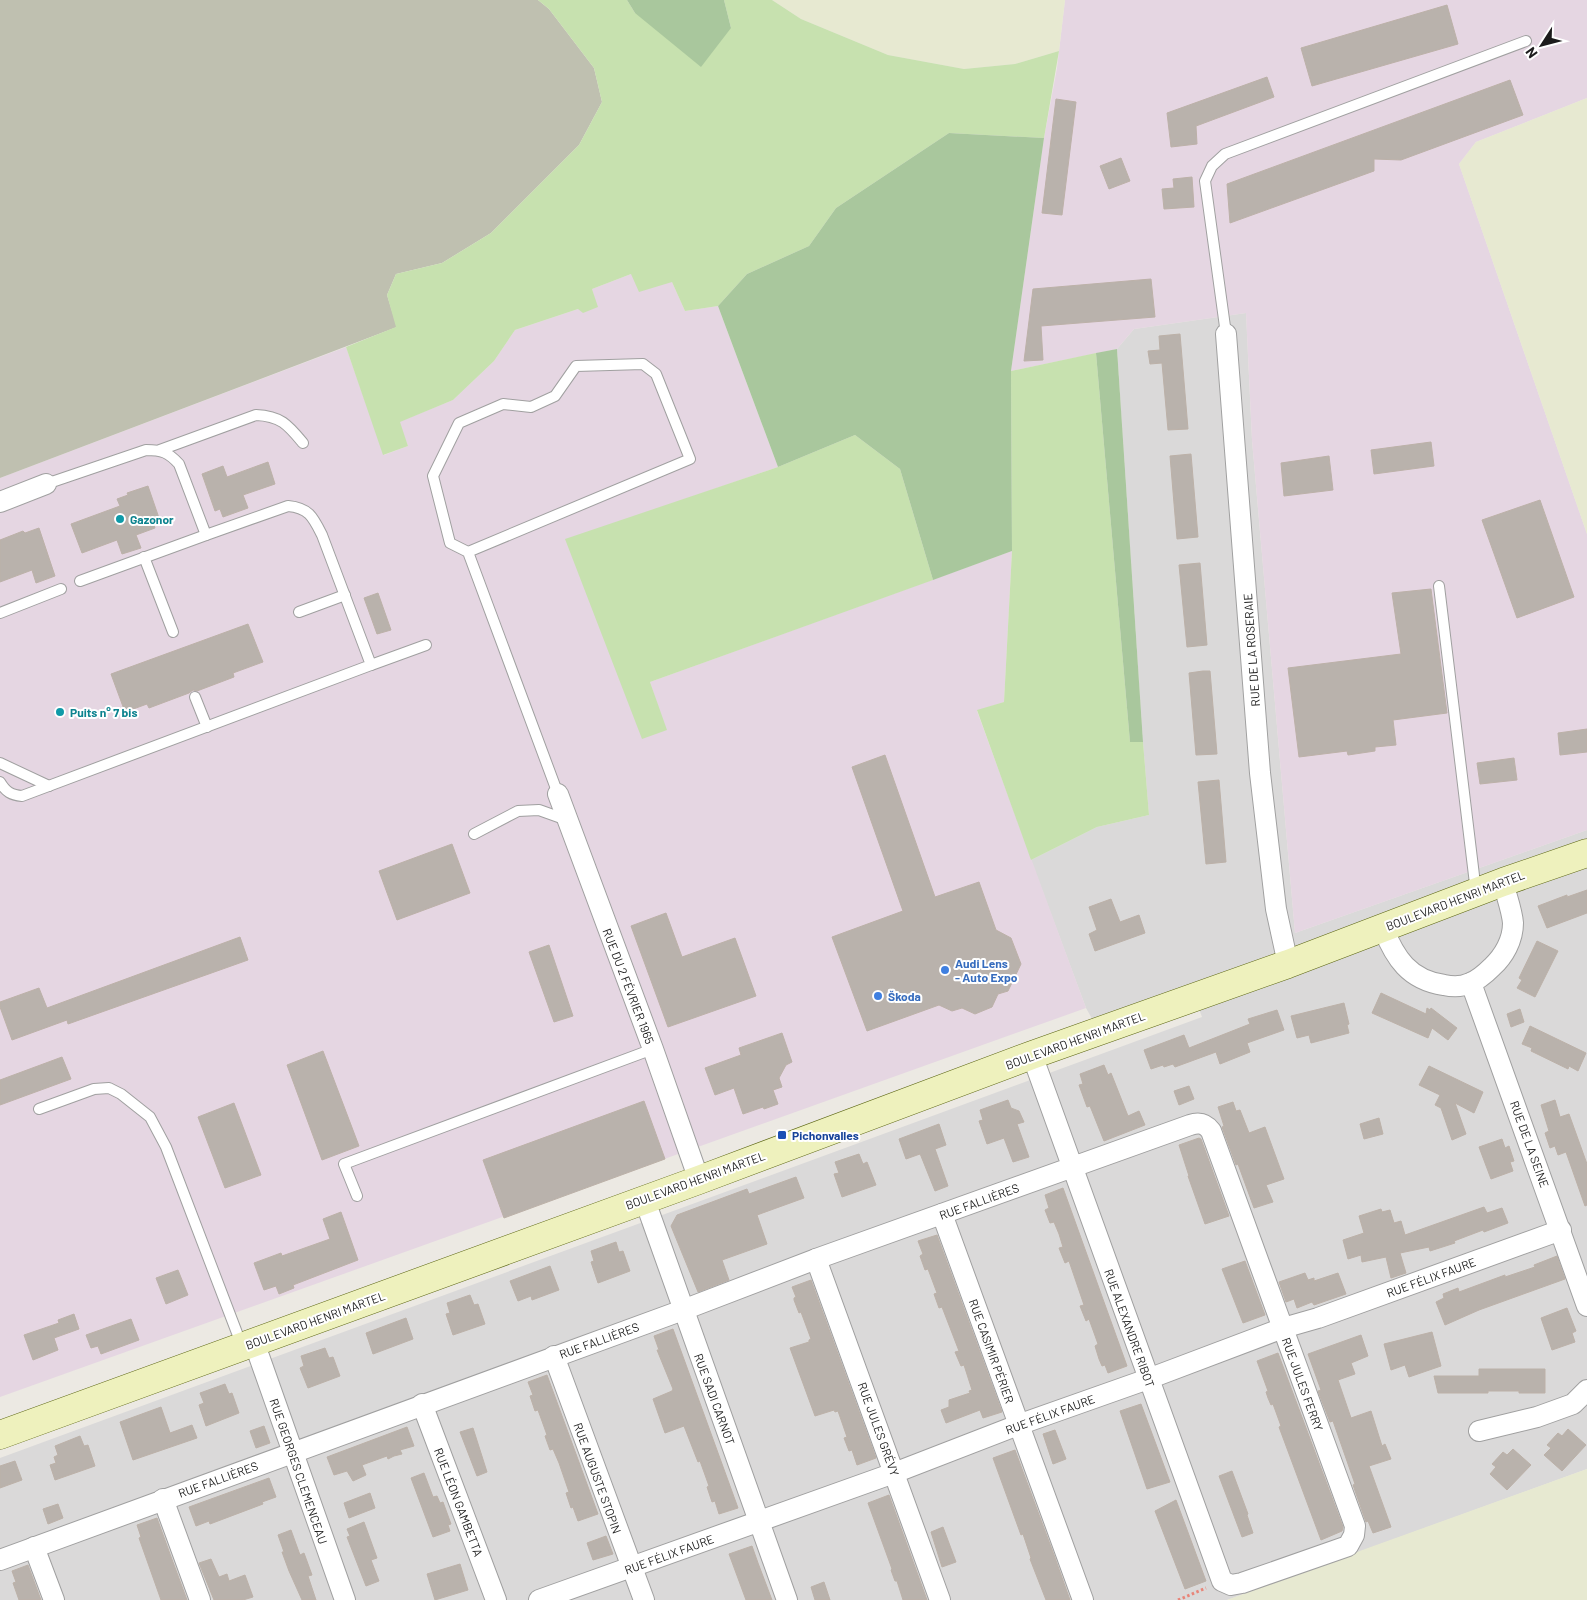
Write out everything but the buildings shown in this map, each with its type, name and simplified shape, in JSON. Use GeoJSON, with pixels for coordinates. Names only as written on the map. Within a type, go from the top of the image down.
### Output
{"type":"FeatureCollection","features":[{"type":"Feature","properties":{"kind":"street","name":"RUE DE LA ROSERAIE"},"geometry":{"type":"LineString","coordinates":[[1226,334],[1260,773],[1276,909],[1288,964]]}},
{"type":"Feature","properties":{"kind":"street"},"geometry":{"type":"LineString","coordinates":[[0,502],[46,484]]}},
{"type":"Feature","properties":{"kind":"street","name":"RUE DU 2 FÉVRIER 1965"},"geometry":{"type":"LineString","coordinates":[[558,794],[653,1049],[699,1180]]}},
{"type":"Feature","properties":{"kind":"street","name":"BOULEVARD HENRI MARTEL"},"geometry":{"type":"LineString","coordinates":[[0,1435],[644,1198],[699,1180],[1032,1055],[1288,964],[1503,882],[1587,853]]}},
{"type":"Feature","properties":{"kind":"street"},"geometry":{"type":"LineString","coordinates":[[1383,928],[1390,946],[1400,960],[1420,979],[1455,987],[1471,983],[1500,960],[1510,942],[1512,923],[1503,882]]}},
{"type":"Feature","properties":{"kind":"street","name":"RUE DE LA SEINE"},"geometry":{"type":"LineString","coordinates":[[1471,983],[1587,1306]]}},
{"type":"Feature","properties":{"kind":"street","name":"RUE ALEXANDRE RIBOT"},"geometry":{"type":"LineString","coordinates":[[1032,1055],[1222,1580]]}},
{"type":"Feature","properties":{"kind":"street","name":"RUE FALLIÈRES"},"geometry":{"type":"LineString","coordinates":[[0,1560],[683,1310],[816,1259],[1198,1123]]}},
{"type":"Feature","properties":{"kind":"street","name":"RUE JULES FERRY"},"geometry":{"type":"LineString","coordinates":[[1198,1123],[1207,1126],[1211,1131],[1355,1526],[1354,1535],[1348,1546],[1242,1584],[1231,1585],[1222,1580]]}},
{"type":"Feature","properties":{"kind":"street","name":"RUE SADI CARNOT"},"geometry":{"type":"LineString","coordinates":[[644,1198],[787,1600]]}},
{"type":"Feature","properties":{"kind":"street","name":"RUE CASIMIR PÉRIER"},"geometry":{"type":"LineString","coordinates":[[942,1214],[1083,1600]]}},
{"type":"Feature","properties":{"kind":"street","name":"RUE FÉLIX FAURE"},"geometry":{"type":"LineString","coordinates":[[539,1600],[894,1473],[1018,1424],[1148,1379],[1283,1328],[1318,1318],[1561,1230]]}},
{"type":"Feature","properties":{"kind":"street","name":"RUE JULES GRÉVY"},"geometry":{"type":"LineString","coordinates":[[816,1259],[940,1600]]}},
{"type":"Feature","properties":{"kind":"street","name":"RUE GEORGES CLEMENCEAU"},"geometry":{"type":"LineString","coordinates":[[248,1344],[293,1452],[344,1600]]}},
{"type":"Feature","properties":{"kind":"street","name":"RUE AUGUSTE STOPIN"},"geometry":{"type":"LineString","coordinates":[[554,1356],[644,1600]]}},
{"type":"Feature","properties":{"kind":"street"},"geometry":{"type":"LineString","coordinates":[[1479,1430],[1537,1417],[1573,1404],[1587,1390]]}},
{"type":"Feature","properties":{"kind":"street","name":"RUE LÉON GAMBETTA"},"geometry":{"type":"LineString","coordinates":[[422,1404],[496,1600]]}},
{"type":"Feature","properties":{"kind":"street"},"geometry":{"type":"LineString","coordinates":[[163,1499],[200,1600]]}},
{"type":"Feature","properties":{"kind":"street"},"geometry":{"type":"LineString","coordinates":[[34,1547],[54,1600]]}},
{"type":"Feature","properties":{"kind":"lane"},"geometry":{"type":"LineString","coordinates":[[1226,334],[1205,181],[1212,166],[1225,154],[1526,41]]}},
{"type":"Feature","properties":{"kind":"lane"},"geometry":{"type":"LineString","coordinates":[[468,552],[690,459],[656,374],[644,364],[576,366],[555,396],[531,407],[503,404],[459,424],[433,476],[450,543],[468,552],[558,794]]}},
{"type":"Feature","properties":{"kind":"lane"},"geometry":{"type":"LineString","coordinates":[[46,484],[146,450],[160,450],[256,415],[272,415],[284,422],[303,443]]}},
{"type":"Feature","properties":{"kind":"lane"},"geometry":{"type":"LineString","coordinates":[[160,450],[179,464],[206,535]]}},
{"type":"Feature","properties":{"kind":"lane"},"geometry":{"type":"LineString","coordinates":[[80,581],[288,506],[300,507],[314,518],[322,535],[371,665]]}},
{"type":"Feature","properties":{"kind":"lane"},"geometry":{"type":"LineString","coordinates":[[144,558],[173,632]]}},
{"type":"Feature","properties":{"kind":"lane"},"geometry":{"type":"LineString","coordinates":[[1438,586],[1476,893]]}},
{"type":"Feature","properties":{"kind":"lane"},"geometry":{"type":"LineString","coordinates":[[0,613],[61,589]]}},
{"type":"Feature","properties":{"kind":"lane"},"geometry":{"type":"LineString","coordinates":[[299,612],[345,595]]}},
{"type":"Feature","properties":{"kind":"lane"},"geometry":{"type":"LineString","coordinates":[[0,782],[12,796],[22,796],[426,645]]}},
{"type":"Feature","properties":{"kind":"lane"},"geometry":{"type":"LineString","coordinates":[[195,697],[207,727]]}},
{"type":"Feature","properties":{"kind":"lane"},"geometry":{"type":"LineString","coordinates":[[0,763],[49,786]]}},
{"type":"Feature","properties":{"kind":"lane"},"geometry":{"type":"LineString","coordinates":[[474,834],[518,811],[539,810],[567,820]]}},
{"type":"Feature","properties":{"kind":"lane"},"geometry":{"type":"LineString","coordinates":[[357,1196],[344,1164],[653,1049]]}},
{"type":"Feature","properties":{"kind":"lane"},"geometry":{"type":"LineString","coordinates":[[39,1109],[94,1089],[109,1088],[121,1094],[150,1117],[166,1147],[248,1344]]}},
{"type":"Feature","properties":{"kind":"path"},"geometry":{"type":"LineString","coordinates":[[1178,1600],[1222,1580]]}},
{"type":"Feature","properties":{"kind":"shaded area"},"geometry":{"type":"Polygon","coordinates":[[[0,0],[538,0],[549,9],[594,68],[602,102],[579,145],[491,233],[442,263],[396,274],[387,295],[397,327],[0,478],[0,0]]]}},
{"type":"Feature","properties":{"kind":"shaded area"},"geometry":{"type":"Polygon","coordinates":[[[772,0],[1065,0],[1059,51],[1015,64],[964,69],[888,55],[801,19],[772,0]]]}},
{"type":"Feature","properties":{"kind":"shaded area"},"geometry":{"type":"Polygon","coordinates":[[[1065,0],[1587,0],[1587,98],[1476,142],[1459,164],[1587,534],[1587,830],[1295,933],[1252,440],[1246,313],[1134,329],[1117,349],[1011,371],[1044,138],[1057,68],[1065,0]]]}},
{"type":"Feature","properties":{"kind":"shaded area"},"geometry":{"type":"Polygon","coordinates":[[[1587,98],[1587,534],[1459,164],[1476,142],[1587,98]]]}},
{"type":"Feature","properties":{"kind":"shaded area"},"geometry":{"type":"Polygon","coordinates":[[[631,274],[672,282],[685,311],[718,306],[778,467],[566,540],[666,730],[650,682],[1012,551],[1004,702],[977,711],[1086,1008],[0,1397],[0,478],[346,347],[384,455],[408,446],[399,422],[453,400],[494,361],[515,330],[578,309],[597,307],[592,289],[631,274]]]}},
{"type":"Feature","properties":{"kind":"shaded area"},"geometry":{"type":"Polygon","coordinates":[[[1246,313],[1252,440],[1295,933],[1587,830],[1587,1469],[1227,1600],[0,1600],[0,1458],[1202,1017],[1195,998],[1099,1031],[1086,1008],[1031,860],[1097,827],[1149,815],[1117,349],[1134,329],[1246,313]]]}},
{"type":"Feature","properties":{"kind":"shaded area"},"geometry":{"type":"Polygon","coordinates":[[[1587,1469],[1587,1600],[1227,1600],[1368,1548],[1587,1469]]]}},
{"type":"Feature","properties":{"kind":"green space"},"geometry":{"type":"Polygon","coordinates":[[[538,0],[627,0],[635,13],[731,28],[724,0],[772,0],[801,19],[888,55],[964,69],[1015,64],[1059,51],[1044,138],[949,133],[836,208],[809,246],[747,274],[718,306],[685,311],[672,282],[639,292],[631,274],[592,289],[598,307],[583,313],[578,309],[515,330],[494,361],[453,400],[400,422],[408,446],[383,455],[346,347],[396,327],[387,295],[396,274],[442,263],[491,233],[579,145],[602,102],[594,68],[549,9],[538,0]]]}},
{"type":"Feature","properties":{"kind":"green space"},"geometry":{"type":"Polygon","coordinates":[[[627,0],[724,0],[731,28],[701,67],[635,13],[627,0]]]}},
{"type":"Feature","properties":{"kind":"green space"},"geometry":{"type":"Polygon","coordinates":[[[949,133],[1044,138],[1011,371],[1012,551],[933,580],[900,469],[855,435],[778,467],[718,306],[747,274],[809,246],[836,208],[949,133]]]}},
{"type":"Feature","properties":{"kind":"green space"},"geometry":{"type":"Polygon","coordinates":[[[1117,349],[1143,742],[1130,742],[1096,353],[1117,349]]]}},
{"type":"Feature","properties":{"kind":"green space"},"geometry":{"type":"Polygon","coordinates":[[[1096,353],[1130,742],[1143,742],[1149,815],[1097,827],[1031,860],[977,710],[1004,702],[1012,551],[1011,371],[1096,353]]]}},
{"type":"Feature","properties":{"kind":"green space"},"geometry":{"type":"Polygon","coordinates":[[[855,435],[900,469],[933,580],[650,682],[667,730],[642,739],[565,539],[778,467],[855,435]]]}},
{"type":"Feature","properties":{"kind":"place","name":"Gazonor"},"geometry":{"type":"Point","coordinates":[120,519]}},
{"type":"Feature","properties":{"kind":"place","name":"Puits n° 7 bis"},"geometry":{"type":"Point","coordinates":[60,712]}},
{"type":"Feature","properties":{"kind":"place","name":"Audi Lens - Auto Expo"},"geometry":{"type":"Point","coordinates":[945,970]}},
{"type":"Feature","properties":{"kind":"place","name":"Škoda"},"geometry":{"type":"Point","coordinates":[878,996]}},
{"type":"Feature","properties":{"kind":"place","name":"Pichonvalles"},"geometry":{"type":"Point","coordinates":[782,1135]}}]}
